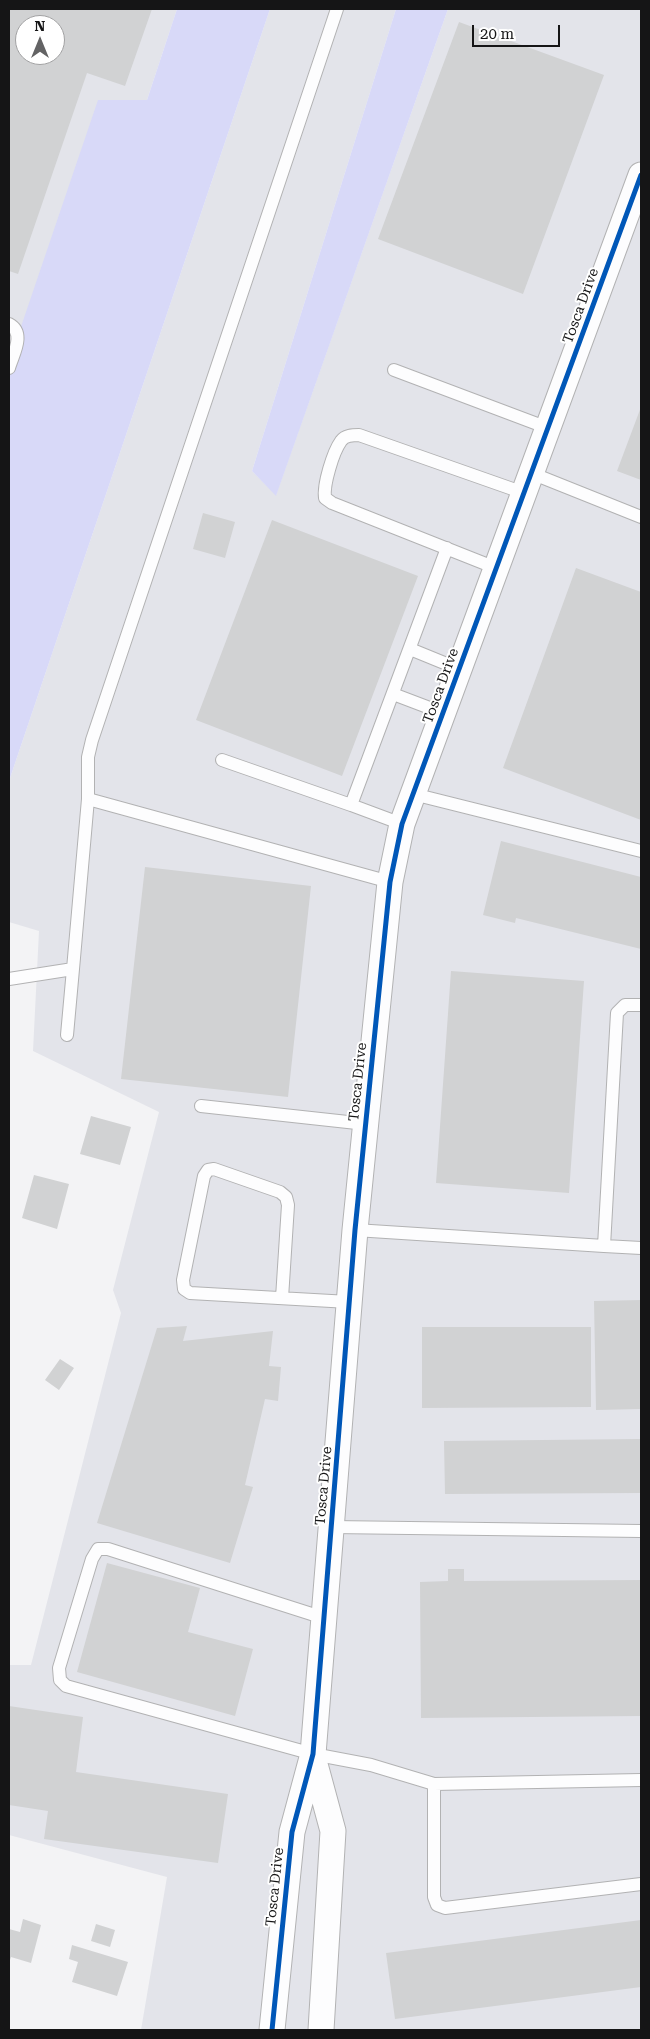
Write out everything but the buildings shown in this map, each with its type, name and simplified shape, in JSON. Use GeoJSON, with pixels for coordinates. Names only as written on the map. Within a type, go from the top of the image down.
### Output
{"type":"FeatureCollection","features":[{"type":"Feature","properties":{"kind":"street","name":"Tosca Drive"},"geometry":{"type":"LineString","coordinates":[[272,2030],[292,1832],[313,1754],[355,1230],[390,882],[402,824],[641,175]]}},
{"type":"Feature","properties":{"kind":"street","name":"Tosca Drive"},"geometry":{"type":"LineString","coordinates":[[313,1754],[333,1831],[321,2030]]}},
{"type":"Feature","properties":{"kind":"lane"},"geometry":{"type":"LineString","coordinates":[[68,1036],[88,799],[88,758],[92,740],[337,9]]}},
{"type":"Feature","properties":{"kind":"lane"},"geometry":{"type":"LineString","coordinates":[[9,324],[17,330],[18,337],[9,368]]}},
{"type":"Feature","properties":{"kind":"lane"},"geometry":{"type":"LineString","coordinates":[[394,370],[548,428]]}},
{"type":"Feature","properties":{"kind":"lane"},"geometry":{"type":"LineString","coordinates":[[496,568],[332,503],[325,498],[324,488],[342,441],[350,435],[359,435],[641,517]]}},
{"type":"Feature","properties":{"kind":"lane"},"geometry":{"type":"LineString","coordinates":[[350,805],[447,548]]}},
{"type":"Feature","properties":{"kind":"lane"},"geometry":{"type":"LineString","coordinates":[[410,649],[459,669]]}},
{"type":"Feature","properties":{"kind":"lane"},"geometry":{"type":"LineString","coordinates":[[393,694],[443,713]]}},
{"type":"Feature","properties":{"kind":"lane"},"geometry":{"type":"LineString","coordinates":[[222,760],[402,824]]}},
{"type":"Feature","properties":{"kind":"lane"},"geometry":{"type":"LineString","coordinates":[[413,794],[641,851]]}},
{"type":"Feature","properties":{"kind":"lane"},"geometry":{"type":"LineString","coordinates":[[88,799],[390,882]]}},
{"type":"Feature","properties":{"kind":"lane"},"geometry":{"type":"LineString","coordinates":[[9,979],[73,970]]}},
{"type":"Feature","properties":{"kind":"lane"},"geometry":{"type":"LineString","coordinates":[[604,1246],[617,1013],[625,1005],[641,1005]]}},
{"type":"Feature","properties":{"kind":"lane"},"geometry":{"type":"LineString","coordinates":[[201,1106],[366,1124]]}},
{"type":"Feature","properties":{"kind":"lane"},"geometry":{"type":"LineString","coordinates":[[282,1298],[288,1205],[286,1197],[280,1192],[214,1169],[208,1170],[204,1176],[183,1280],[184,1289],[190,1293],[350,1302]]}},
{"type":"Feature","properties":{"kind":"lane"},"geometry":{"type":"LineString","coordinates":[[355,1230],[641,1248]]}},
{"type":"Feature","properties":{"kind":"lane"},"geometry":{"type":"LineString","coordinates":[[332,1527],[641,1531]]}},
{"type":"Feature","properties":{"kind":"lane"},"geometry":{"type":"LineString","coordinates":[[324,1618],[108,1549],[98,1549],[92,1559],[60,1668],[60,1680],[66,1686],[313,1754],[371,1765],[434,1784],[641,1780]]}},
{"type":"Feature","properties":{"kind":"lane"},"geometry":{"type":"LineString","coordinates":[[434,1784],[434,1897],[437,1905],[445,1908],[641,1884]]}},
{"type":"Feature","properties":{"kind":"shaded area"},"geometry":{"type":"Polygon","coordinates":[[[9,9],[177,9],[147,100],[9,362],[9,9]]]}},
{"type":"Feature","properties":{"kind":"shaded area"},"geometry":{"type":"Polygon","coordinates":[[[177,9],[270,9],[9,781],[9,362],[98,100],[147,100],[177,9]]]}},
{"type":"Feature","properties":{"kind":"shaded area"},"geometry":{"type":"Polygon","coordinates":[[[270,9],[396,9],[252,471],[276,495],[448,9],[641,9],[641,2030],[141,2030],[167,1877],[9,1835],[9,1665],[31,1665],[121,1313],[113,1290],[159,1112],[33,1051],[39,931],[9,922],[9,781],[270,9]]]}},
{"type":"Feature","properties":{"kind":"shaded area"},"geometry":{"type":"Polygon","coordinates":[[[396,9],[448,9],[276,496],[252,471],[396,9]]]}},
{"type":"Feature","properties":{"kind":"cycle path"},"geometry":{"type":"LineString","coordinates":[[272,2030],[292,1832],[313,1754],[355,1230],[390,882],[402,824],[641,175]]}}]}
